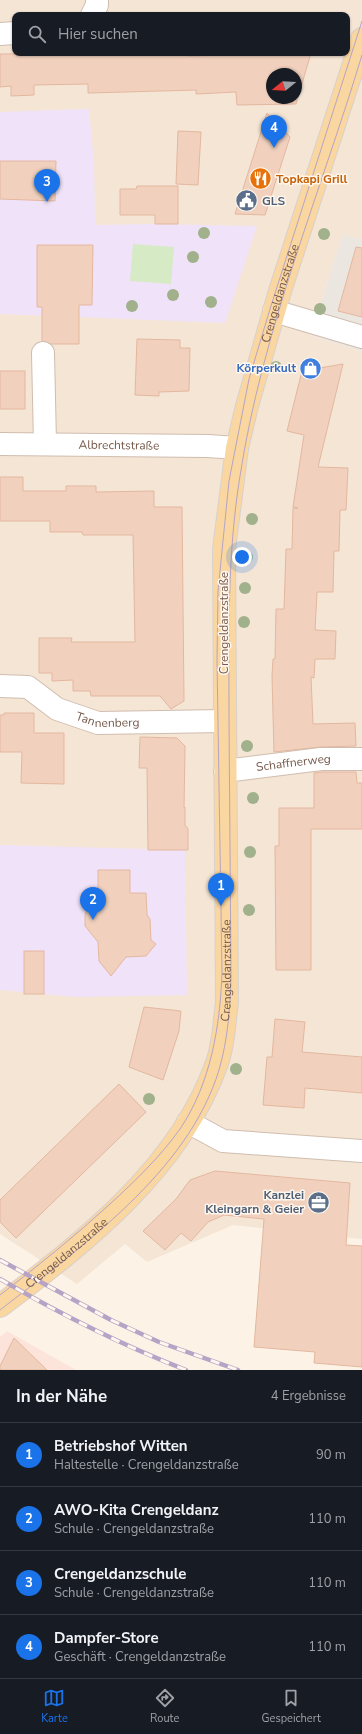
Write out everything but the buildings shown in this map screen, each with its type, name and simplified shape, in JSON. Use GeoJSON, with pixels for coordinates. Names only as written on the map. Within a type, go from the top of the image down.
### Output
{"type":"FeatureCollection","features":[{"type":"Feature","properties":{"kind":"main road","name":"Crengeldanzstraße"},"geometry":{"type":"LineString","coordinates":[[0,1306],[61,1260],[145,1181],[179,1138],[201,1100],[218,1062],[227,1003],[224,549],[238,448],[247,406],[274,311],[362,39]]}},
{"type":"Feature","properties":{"kind":"street"},"geometry":{"type":"LineString","coordinates":[[93,12],[97,0]]}},
{"type":"Feature","properties":{"kind":"street"},"geometry":{"type":"LineString","coordinates":[[0,34],[12,33]]}},
{"type":"Feature","properties":{"kind":"street"},"geometry":{"type":"LineString","coordinates":[[274,311],[362,337]]}},
{"type":"Feature","properties":{"kind":"street"},"geometry":{"type":"LineString","coordinates":[[43,353],[45,444]]}},
{"type":"Feature","properties":{"kind":"street","name":"Albrechtstraße"},"geometry":{"type":"LineString","coordinates":[[0,444],[208,446],[238,448]]}},
{"type":"Feature","properties":{"kind":"street","name":"Tannenberg"},"geometry":{"type":"LineString","coordinates":[[0,686],[28,687],[57,709],[98,724],[225,721]]}},
{"type":"Feature","properties":{"kind":"street","name":"Schaffnerweg"},"geometry":{"type":"LineString","coordinates":[[225,771],[321,759],[362,759]]}},
{"type":"Feature","properties":{"kind":"street"},"geometry":{"type":"LineString","coordinates":[[188,1122],[223,1141],[362,1151]]}},
{"type":"Feature","properties":{"kind":"shaded area"},"geometry":{"type":"Polygon","coordinates":[[[0,0],[362,0],[362,240],[343,234],[310,335],[362,352],[362,1239],[233,1225],[147,1262],[125,1244],[77,1284],[0,1234],[0,0]]]}},
{"type":"Feature","properties":{"kind":"shaded area"},"geometry":{"type":"Polygon","coordinates":[[[89,109],[94,161],[95,225],[155,224],[257,226],[225,323],[0,314],[0,112],[89,109]]]}},
{"type":"Feature","properties":{"kind":"shaded area"},"geometry":{"type":"Polygon","coordinates":[[[343,234],[362,240],[362,352],[310,335],[343,234]]]}},
{"type":"Feature","properties":{"kind":"shaded area"},"geometry":{"type":"Polygon","coordinates":[[[0,845],[185,850],[187,995],[75,997],[0,990],[0,845]]]}},
{"type":"Feature","properties":{"kind":"shaded area"},"geometry":{"type":"Polygon","coordinates":[[[7,1331],[76,1370],[0,1370],[0,1337],[7,1331]]]}},
{"type":"Feature","properties":{"kind":"green space"},"geometry":{"type":"Polygon","coordinates":[[[133,244],[174,247],[171,284],[130,281],[133,244]]]}},
{"type":"Feature","properties":{"kind":"tram line"},"geometry":{"type":"LineString","coordinates":[[0,1295],[83,1228],[129,1187],[156,1159],[180,1129],[191,1111],[199,1093],[212,1054],[219,1013],[222,973],[217,660],[218,591],[229,481],[249,379],[362,21]]}},
{"type":"Feature","properties":{"kind":"tram line"},"geometry":{"type":"LineString","coordinates":[[0,1310],[97,1233],[128,1205],[157,1174],[183,1142],[204,1107],[219,1070],[225,1047],[228,1024],[231,977],[229,626],[233,536],[240,476],[262,369],[277,316],[362,55]]}},
{"type":"Feature","properties":{"kind":"railway"},"geometry":{"type":"LineString","coordinates":[[0,1260],[111,1320],[159,1342],[238,1370]]}},
{"type":"Feature","properties":{"kind":"railway"},"geometry":{"type":"LineString","coordinates":[[0,1279],[91,1328],[186,1370]]}},
{"type":"Feature","properties":{"kind":"place","name":"Dampfer-Store"},"geometry":{"type":"Point","coordinates":[274,148]}},
{"type":"Feature","properties":{"kind":"place","name":"Topkapi Grill"},"geometry":{"type":"Point","coordinates":[261,179]}},
{"type":"Feature","properties":{"kind":"place","name":"GLS"},"geometry":{"type":"Point","coordinates":[247,201]}},
{"type":"Feature","properties":{"kind":"place","name":"Crengeldanzschule"},"geometry":{"type":"Point","coordinates":[47,202]}},
{"type":"Feature","properties":{"kind":"place","name":"Körperkult"},"geometry":{"type":"Point","coordinates":[311,368]}},
{"type":"Feature","properties":{"kind":"place","name":"Betriebshof Witten"},"geometry":{"type":"Point","coordinates":[221,906]}},
{"type":"Feature","properties":{"kind":"place","name":"AWO-Kita Crengeldanz"},"geometry":{"type":"Point","coordinates":[93,920]}},
{"type":"Feature","properties":{"kind":"place","name":"Kanzlei Kleingarn & Geier"},"geometry":{"type":"Point","coordinates":[319,1202]}}]}
